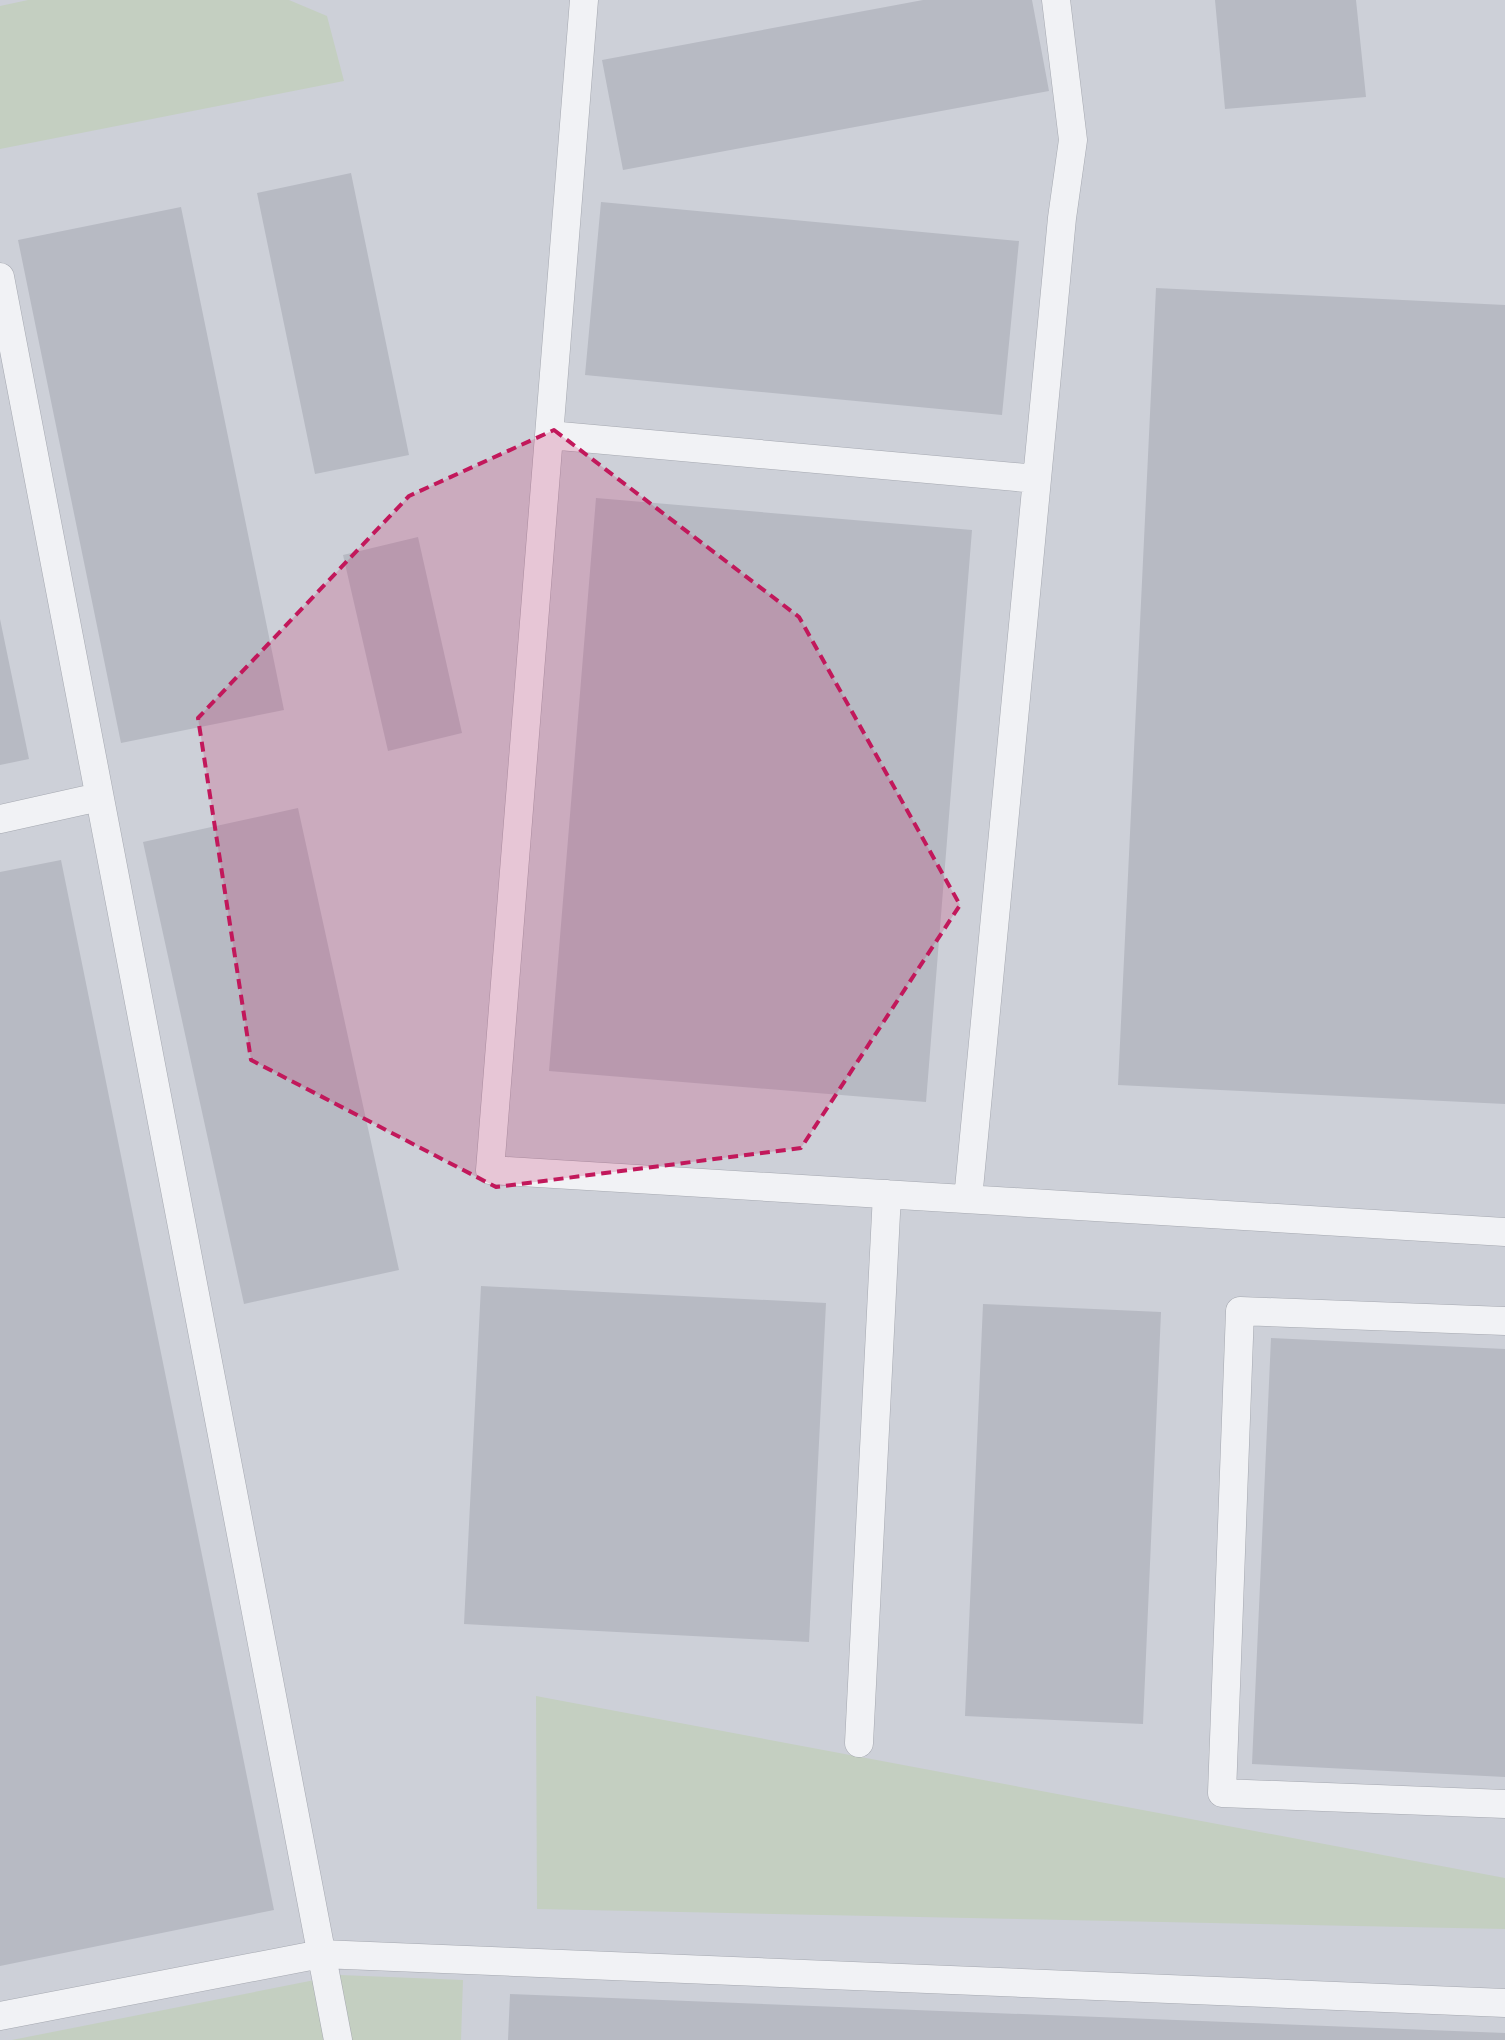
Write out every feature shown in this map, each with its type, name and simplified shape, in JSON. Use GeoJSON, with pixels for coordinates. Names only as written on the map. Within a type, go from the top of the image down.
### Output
{"type":"FeatureCollection","features":[{"type":"Feature","properties":{"kind":"lane"},"geometry":{"type":"LineString","coordinates":[[584,0],[490,1170],[1505,1232]]}},
{"type":"Feature","properties":{"kind":"lane"},"geometry":{"type":"LineString","coordinates":[[968,1199],[1062,218],[1073,140],[1056,0]]}},
{"type":"Feature","properties":{"kind":"lane"},"geometry":{"type":"LineString","coordinates":[[0,277],[338,2040]]}},
{"type":"Feature","properties":{"kind":"lane"},"geometry":{"type":"LineString","coordinates":[[549,435],[1037,479]]}},
{"type":"Feature","properties":{"kind":"lane"},"geometry":{"type":"LineString","coordinates":[[0,819],[100,797]]}},
{"type":"Feature","properties":{"kind":"lane"},"geometry":{"type":"LineString","coordinates":[[859,1743],[887,1194]]}},
{"type":"Feature","properties":{"kind":"lane"},"geometry":{"type":"LineString","coordinates":[[1505,1321],[1240,1311],[1222,1793],[1505,1804]]}},
{"type":"Feature","properties":{"kind":"lane"},"geometry":{"type":"LineString","coordinates":[[0,2016],[321,1954],[1505,2003]]}},
{"type":"Feature","properties":{"kind":"highlighted area"},"geometry":{"type":"Polygon","coordinates":[[[554,430],[799,617],[960,905],[801,1148],[496,1187],[251,1060],[198,718],[409,496],[554,430]]]}},
{"type":"Feature","properties":{"kind":"shaded area"},"geometry":{"type":"Polygon","coordinates":[[[0,0],[1505,0],[1505,2040],[0,2040],[0,0]]]}},
{"type":"Feature","properties":{"kind":"green space"},"geometry":{"type":"Polygon","coordinates":[[[28,0],[289,0],[327,16],[344,81],[0,149],[0,6],[28,0]]]}},
{"type":"Feature","properties":{"kind":"green space"},"geometry":{"type":"Polygon","coordinates":[[[536,1696],[1505,1878],[1505,1929],[537,1909],[536,1696]]]}},
{"type":"Feature","properties":{"kind":"green space"},"geometry":{"type":"Polygon","coordinates":[[[340,1975],[463,1980],[461,2040],[12,2040],[340,1975]]]}},
{"type":"Feature","properties":{"kind":"building"},"geometry":{"type":"Polygon","coordinates":[[[923,0],[1032,0],[1049,91],[623,170],[602,60],[923,0]]]}},
{"type":"Feature","properties":{"kind":"building"},"geometry":{"type":"Polygon","coordinates":[[[1215,0],[1356,0],[1366,97],[1225,109],[1215,0]]]}},
{"type":"Feature","properties":{"kind":"building"},"geometry":{"type":"Polygon","coordinates":[[[351,173],[409,455],[315,474],[257,193],[351,173]]]}},
{"type":"Feature","properties":{"kind":"building"},"geometry":{"type":"Polygon","coordinates":[[[601,202],[1019,241],[1002,415],[585,375],[601,202]]]}},
{"type":"Feature","properties":{"kind":"building"},"geometry":{"type":"Polygon","coordinates":[[[181,207],[284,710],[121,743],[18,240],[181,207]]]}},
{"type":"Feature","properties":{"kind":"building"},"geometry":{"type":"Polygon","coordinates":[[[1156,288],[1505,305],[1505,1104],[1118,1085],[1156,288]]]}},
{"type":"Feature","properties":{"kind":"building"},"geometry":{"type":"Polygon","coordinates":[[[596,498],[972,530],[926,1102],[549,1071],[596,498]]]}},
{"type":"Feature","properties":{"kind":"building"},"geometry":{"type":"Polygon","coordinates":[[[418,537],[462,733],[388,751],[343,555],[418,537]]]}},
{"type":"Feature","properties":{"kind":"building"},"geometry":{"type":"Polygon","coordinates":[[[0,619],[29,759],[0,765],[0,619]]]}},
{"type":"Feature","properties":{"kind":"building"},"geometry":{"type":"Polygon","coordinates":[[[298,808],[399,1270],[244,1304],[143,842],[298,808]]]}},
{"type":"Feature","properties":{"kind":"building"},"geometry":{"type":"Polygon","coordinates":[[[61,860],[274,1910],[0,1966],[0,872],[61,860]]]}},
{"type":"Feature","properties":{"kind":"building"},"geometry":{"type":"Polygon","coordinates":[[[481,1286],[826,1303],[809,1642],[464,1624],[481,1286]]]}},
{"type":"Feature","properties":{"kind":"building"},"geometry":{"type":"Polygon","coordinates":[[[983,1304],[1161,1312],[1143,1724],[965,1716],[983,1304]]]}},
{"type":"Feature","properties":{"kind":"building"},"geometry":{"type":"Polygon","coordinates":[[[1271,1338],[1505,1349],[1505,1777],[1252,1764],[1271,1338]]]}},
{"type":"Feature","properties":{"kind":"building"},"geometry":{"type":"Polygon","coordinates":[[[510,1994],[1505,2033],[1505,2040],[508,2040],[510,1994]]]}}]}
